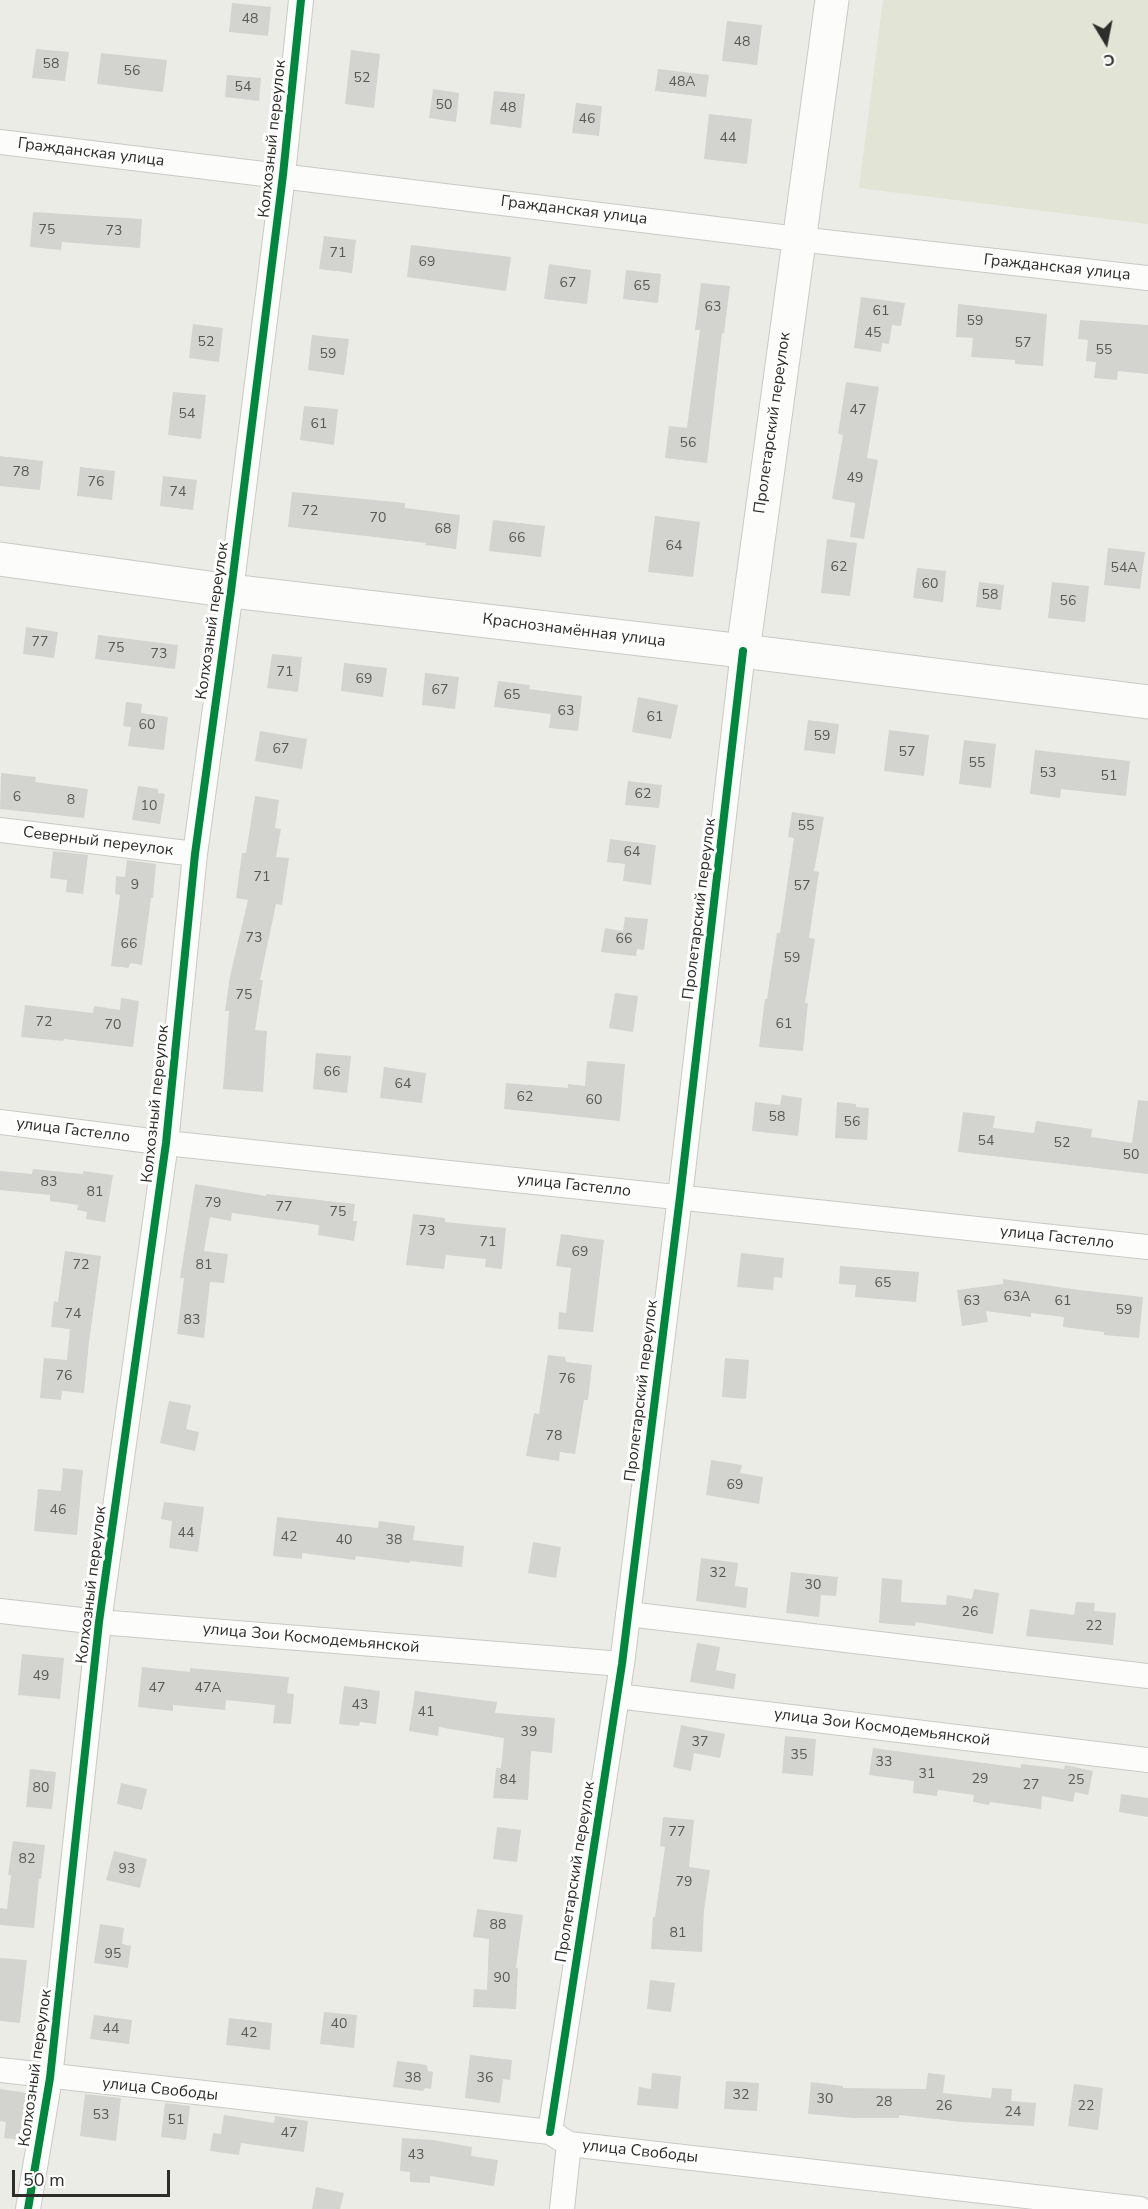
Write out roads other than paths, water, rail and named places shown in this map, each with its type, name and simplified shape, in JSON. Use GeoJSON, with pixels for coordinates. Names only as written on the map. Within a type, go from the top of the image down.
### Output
{"type":"FeatureCollection","features":[{"type":"Feature","properties":{"kind":"main road","name":"Пролетарский переулок"},"geometry":{"type":"LineString","coordinates":[[743,651],[832,0]]}},
{"type":"Feature","properties":{"kind":"main road","name":"Краснознамённая улица"},"geometry":{"type":"LineString","coordinates":[[0,559],[231,591],[743,651],[1148,702]]}},
{"type":"Feature","properties":{"kind":"street","name":"Колхозный переулок"},"geometry":{"type":"LineString","coordinates":[[28,2209],[51,2078],[99,1622],[166,1143],[195,854],[231,591],[283,175],[301,0]]}},
{"type":"Feature","properties":{"kind":"street","name":"Гражданская улица"},"geometry":{"type":"LineString","coordinates":[[0,142],[798,239],[1148,278]]}},
{"type":"Feature","properties":{"kind":"street","name":"Пролетарский переулок"},"geometry":{"type":"LineString","coordinates":[[562,2209],[560,2138],[680,1197],[743,651]]}},
{"type":"Feature","properties":{"kind":"street","name":"Северный переулок"},"geometry":{"type":"LineString","coordinates":[[0,830],[195,854]]}},
{"type":"Feature","properties":{"kind":"street","name":"улица Гастелло"},"geometry":{"type":"LineString","coordinates":[[0,1122],[166,1143],[1148,1247]]}},
{"type":"Feature","properties":{"kind":"street","name":"улица Зои Космодемьянской"},"geometry":{"type":"LineString","coordinates":[[0,1611],[99,1622],[622,1664]]}},
{"type":"Feature","properties":{"kind":"street"},"geometry":{"type":"LineString","coordinates":[[628,1614],[1148,1676]]}},
{"type":"Feature","properties":{"kind":"street","name":"улица Зои Космодемьянской"},"geometry":{"type":"LineString","coordinates":[[617,1696],[1148,1760]]}},
{"type":"Feature","properties":{"kind":"street","name":"улица Свободы"},"geometry":{"type":"LineString","coordinates":[[0,2070],[1140,2209]]}}]}
